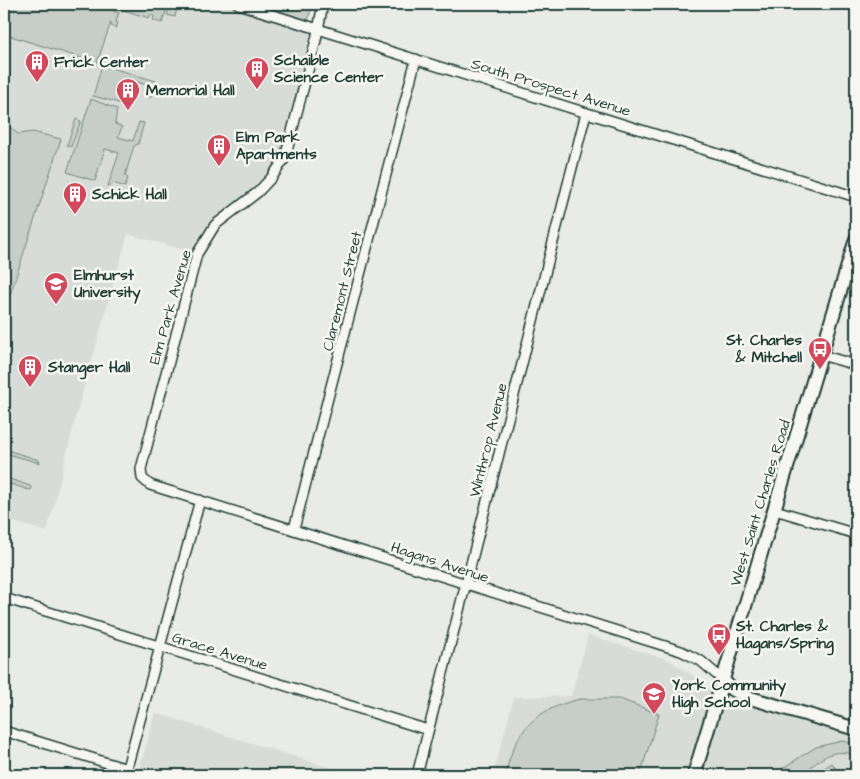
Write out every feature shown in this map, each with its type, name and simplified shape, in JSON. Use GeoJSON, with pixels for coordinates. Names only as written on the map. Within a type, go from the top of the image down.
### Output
{"type":"FeatureCollection","features":[{"type":"Feature","properties":{"kind":"main road","name":"West Saint Charles Road"},"geometry":{"type":"LineString","coordinates":[[694,775],[724,681],[856,239]]}},
{"type":"Feature","properties":{"kind":"main road"},"geometry":{"type":"LineString","coordinates":[[724,681],[730,688],[747,697],[856,729]]}},
{"type":"Feature","properties":{"kind":"street","name":"South Prospect Avenue"},"geometry":{"type":"LineString","coordinates":[[238,4],[856,197]]}},
{"type":"Feature","properties":{"kind":"street","name":"Elm Park Avenue"},"geometry":{"type":"LineString","coordinates":[[142,478],[141,468],[198,254],[215,226],[258,192],[272,177],[285,158],[323,4]]}},
{"type":"Feature","properties":{"kind":"street","name":"Claremont Street"},"geometry":{"type":"LineString","coordinates":[[294,529],[416,59]]}},
{"type":"Feature","properties":{"kind":"street","name":"Winthrop Avenue"},"geometry":{"type":"LineString","coordinates":[[417,775],[586,113]]}},
{"type":"Feature","properties":{"kind":"street"},"geometry":{"type":"LineString","coordinates":[[822,355],[856,365]]}},
{"type":"Feature","properties":{"kind":"street","name":"Hagans Avenue"},"geometry":{"type":"LineString","coordinates":[[142,478],[150,485],[681,651],[701,661],[724,681]]}},
{"type":"Feature","properties":{"kind":"street"},"geometry":{"type":"LineString","coordinates":[[4,731],[126,772],[200,500]]}},
{"type":"Feature","properties":{"kind":"street"},"geometry":{"type":"LineString","coordinates":[[775,510],[856,534]]}},
{"type":"Feature","properties":{"kind":"street","name":"Grace Avenue"},"geometry":{"type":"LineString","coordinates":[[4,598],[428,730]]}},
{"type":"Feature","properties":{"kind":"shaded area","name":"Elmhurst University"},"geometry":{"type":"Polygon","coordinates":[[[4,4],[238,4],[318,29],[290,141],[272,177],[221,219],[197,254],[128,234],[79,405],[47,532],[4,519],[4,4]]]}},
{"type":"Feature","properties":{"kind":"shaded area"},"geometry":{"type":"Polygon","coordinates":[[[4,4],[117,4],[114,12],[119,12],[116,22],[118,23],[116,28],[111,26],[111,22],[97,63],[4,34],[4,4]]]}},
{"type":"Feature","properties":{"kind":"shaded area"},"geometry":{"type":"Polygon","coordinates":[[[118,4],[168,4],[162,23],[153,20],[154,16],[150,15],[149,18],[117,8],[118,4]]]}},
{"type":"Feature","properties":{"kind":"shaded area"},"geometry":{"type":"Polygon","coordinates":[[[170,4],[178,4],[175,17],[167,15],[170,4]]]}},
{"type":"Feature","properties":{"kind":"shaded area"},"geometry":{"type":"Polygon","coordinates":[[[251,4],[312,4],[308,21],[251,4]]]}},
{"type":"Feature","properties":{"kind":"shaded area"},"geometry":{"type":"Polygon","coordinates":[[[102,65],[156,81],[150,98],[147,96],[150,86],[137,82],[133,92],[125,89],[119,103],[93,96],[102,65]]]}},
{"type":"Feature","properties":{"kind":"shaded area"},"geometry":{"type":"Polygon","coordinates":[[[91,99],[117,109],[115,124],[122,127],[118,137],[133,141],[139,122],[144,123],[138,144],[134,146],[125,176],[128,178],[125,187],[113,183],[111,186],[108,186],[119,153],[105,149],[95,181],[67,172],[91,99]]]}},
{"type":"Feature","properties":{"kind":"shaded area"},"geometry":{"type":"Polygon","coordinates":[[[76,119],[81,121],[71,147],[67,145],[76,119]]]}},
{"type":"Feature","properties":{"kind":"shaded area"},"geometry":{"type":"Polygon","coordinates":[[[4,122],[18,134],[33,132],[61,139],[10,295],[4,293],[4,122]]]}},
{"type":"Feature","properties":{"kind":"shaded area"},"geometry":{"type":"Polygon","coordinates":[[[4,449],[39,460],[40,463],[4,453],[4,449]]]}},
{"type":"Feature","properties":{"kind":"shaded area"},"geometry":{"type":"Polygon","coordinates":[[[4,477],[30,486],[32,489],[29,490],[4,482],[4,477]]]}},
{"type":"Feature","properties":{"kind":"shaded area","name":"York Community High School"},"geometry":{"type":"Polygon","coordinates":[[[588,635],[669,660],[710,687],[856,734],[856,775],[493,775],[514,697],[571,696],[588,635]]]}},
{"type":"Feature","properties":{"kind":"shaded area"},"geometry":{"type":"Polygon","coordinates":[[[580,699],[620,699],[659,714],[640,775],[505,775],[515,745],[529,724],[550,709],[580,699]]]}},
{"type":"Feature","properties":{"kind":"shaded area"},"geometry":{"type":"Polygon","coordinates":[[[155,713],[354,775],[138,775],[155,713]]]}},
{"type":"Feature","properties":{"kind":"shaded area"},"geometry":{"type":"Polygon","coordinates":[[[842,741],[856,744],[856,755],[836,753],[822,758],[795,775],[772,775],[816,747],[842,741]]]}},
{"type":"Feature","properties":{"kind":"shaded area"},"geometry":{"type":"Polygon","coordinates":[[[832,763],[840,775],[813,775],[832,763]]]}},
{"type":"Feature","properties":{"kind":"place","name":"Frick Center"},"geometry":{"type":"Point","coordinates":[37,83]}},
{"type":"Feature","properties":{"kind":"place","name":"Schaible Science Center"},"geometry":{"type":"Point","coordinates":[257,90]}},
{"type":"Feature","properties":{"kind":"place","name":"Memorial Hall"},"geometry":{"type":"Point","coordinates":[128,111]}},
{"type":"Feature","properties":{"kind":"place","name":"Elm Park Apartments"},"geometry":{"type":"Point","coordinates":[219,167]}},
{"type":"Feature","properties":{"kind":"place","name":"Schick Hall"},"geometry":{"type":"Point","coordinates":[75,215]}},
{"type":"Feature","properties":{"kind":"place","name":"Elmhurst University"},"geometry":{"type":"Point","coordinates":[56,305]}},
{"type":"Feature","properties":{"kind":"place","name":"St. Charles & Mitchell"},"geometry":{"type":"Point","coordinates":[820,370]}},
{"type":"Feature","properties":{"kind":"place","name":"Stanger Hall"},"geometry":{"type":"Point","coordinates":[30,388]}},
{"type":"Feature","properties":{"kind":"place","name":"St. Charles & Hagans/Spring"},"geometry":{"type":"Point","coordinates":[719,656]}},
{"type":"Feature","properties":{"kind":"place","name":"York Community High School"},"geometry":{"type":"Point","coordinates":[654,715]}}]}
